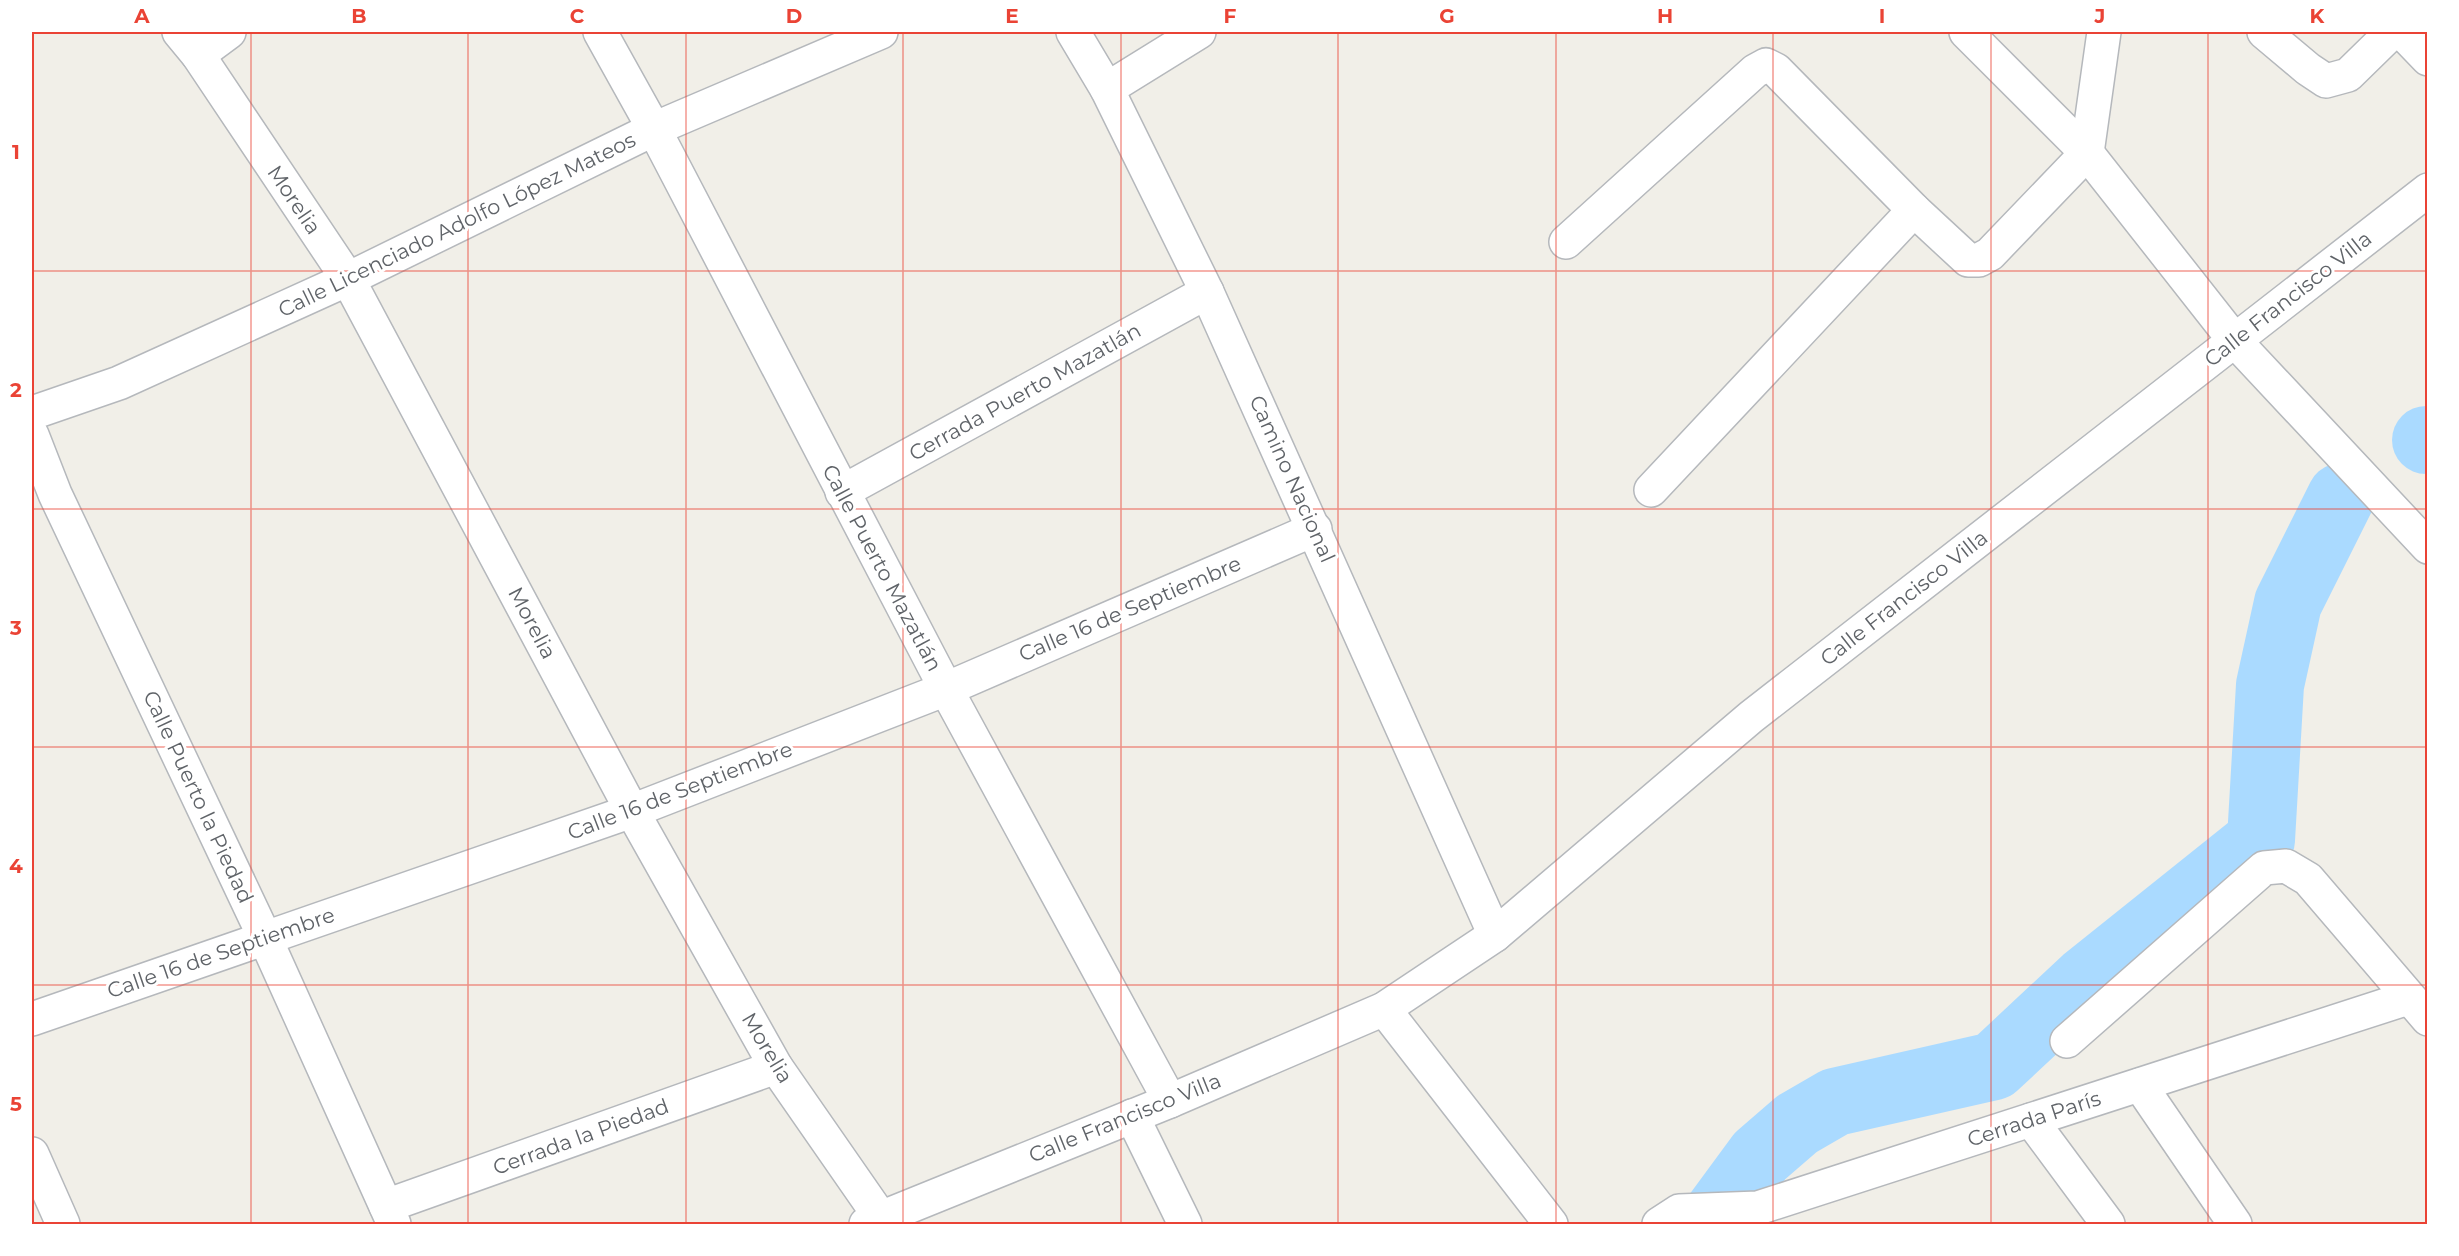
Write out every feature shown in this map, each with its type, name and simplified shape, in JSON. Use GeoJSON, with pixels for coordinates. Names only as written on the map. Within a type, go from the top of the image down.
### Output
{"type":"FeatureCollection","features":[{"type":"Feature","properties":{"kind":"street"},"geometry":{"type":"LineString","coordinates":[[188,43],[229,32]]}},
{"type":"Feature","properties":{"kind":"street","name":"Calle Puerto Mazatlán"},"geometry":{"type":"LineString","coordinates":[[600,32],[654,129],[946,689],[1170,1101]]}},
{"type":"Feature","properties":{"kind":"street","name":"Calle Licenciado Adolfo López Mateos"},"geometry":{"type":"LineString","coordinates":[[32,413],[120,383],[348,279],[654,129],[881,32]]}},
{"type":"Feature","properties":{"kind":"street","name":"Camino Nacional"},"geometry":{"type":"LineString","coordinates":[[1073,32],[1107,89],[1207,292],[1495,934]]}},
{"type":"Feature","properties":{"kind":"street"},"geometry":{"type":"LineString","coordinates":[[1107,89],[1198,32]]}},
{"type":"Feature","properties":{"kind":"street"},"geometry":{"type":"LineString","coordinates":[[1966,32],[2087,153],[2235,341],[2427,547]]}},
{"type":"Feature","properties":{"kind":"street"},"geometry":{"type":"LineString","coordinates":[[1566,242],[1755,71],[1766,65],[1776,70],[1914,210],[1968,260],[1979,260],[1990,254],[2087,153],[2104,32]]}},
{"type":"Feature","properties":{"kind":"street"},"geometry":{"type":"LineString","coordinates":[[2264,32],[2326,81],[2348,75],[2392,32]]}},
{"type":"Feature","properties":{"kind":"street"},"geometry":{"type":"LineString","coordinates":[[2402,32],[2427,59]]}},
{"type":"Feature","properties":{"kind":"street","name":"Morelia"},"geometry":{"type":"LineString","coordinates":[[188,43],[348,279],[632,811],[776,1067],[877,1222]]}},
{"type":"Feature","properties":{"kind":"street","name":"Calle Francisco Villa"},"geometry":{"type":"LineString","coordinates":[[877,1222],[1170,1101],[1384,1009],[1495,934],[1751,717],[2427,190]]}},
{"type":"Feature","properties":{"kind":"street"},"geometry":{"type":"LineString","coordinates":[[1651,490],[1914,210]]}},
{"type":"Feature","properties":{"kind":"street","name":"Cerrada Puerto Mazatlán"},"geometry":{"type":"LineString","coordinates":[[842,492],[1207,292]]}},
{"type":"Feature","properties":{"kind":"street","name":"Calle Puerto la Piedad"},"geometry":{"type":"LineString","coordinates":[[32,435],[55,494],[265,938],[390,1215]]}},
{"type":"Feature","properties":{"kind":"street","name":"Calle 16 de Septiembre"},"geometry":{"type":"LineString","coordinates":[[32,1019],[632,811],[946,689],[1315,529]]}},
{"type":"Feature","properties":{"kind":"street","name":"Cerrada París"},"geometry":{"type":"LineString","coordinates":[[1669,1217],[1758,1208],[2140,1085],[2418,1008],[2308,879],[2286,866],[2264,868],[2067,1041]]}},
{"type":"Feature","properties":{"kind":"street"},"geometry":{"type":"LineString","coordinates":[[1384,1009],[1551,1224]]}},
{"type":"Feature","properties":{"kind":"street","name":"Cerrada la Piedad"},"geometry":{"type":"LineString","coordinates":[[390,1215],[776,1067]]}},
{"type":"Feature","properties":{"kind":"street"},"geometry":{"type":"LineString","coordinates":[[2140,1085],[2235,1224]]}},
{"type":"Feature","properties":{"kind":"street"},"geometry":{"type":"LineString","coordinates":[[1132,1116],[1185,1224]]}},
{"type":"Feature","properties":{"kind":"street"},"geometry":{"type":"LineString","coordinates":[[2031,1120],[2108,1224]]}},
{"type":"Feature","properties":{"kind":"street"},"geometry":{"type":"LineString","coordinates":[[32,1154],[63,1224]]}},
{"type":"Feature","properties":{"kind":"waterway"},"geometry":{"type":"LineString","coordinates":[[1710,1224],[1760,1156],[1797,1124],[1835,1102],[1994,1066],[2086,980],[2261,840],[2270,685],[2288,603],[2341,497]]}}]}
